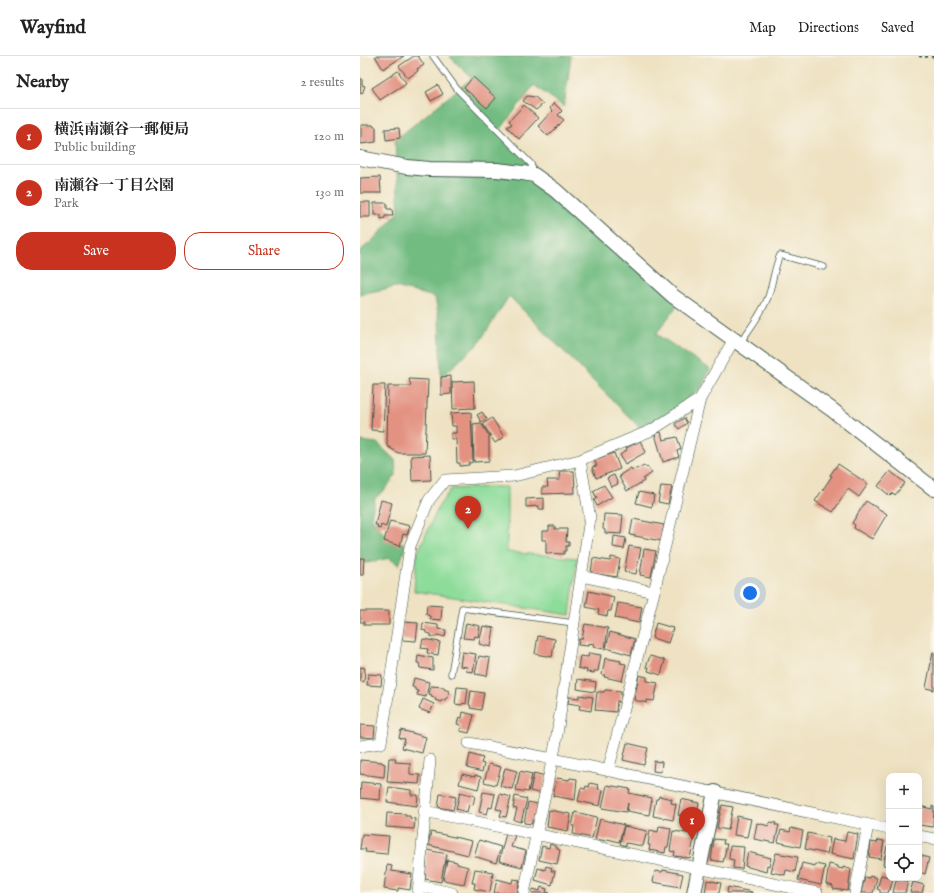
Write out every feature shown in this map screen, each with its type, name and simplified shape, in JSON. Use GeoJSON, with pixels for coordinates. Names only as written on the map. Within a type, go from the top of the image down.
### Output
{"type":"FeatureCollection","features":[{"type":"Feature","properties":{"kind":"street"},"geometry":{"type":"LineString","coordinates":[[360,158],[407,167],[506,171],[534,175],[555,190],[673,296],[830,408],[934,489]]}},
{"type":"Feature","properties":{"kind":"street"},"geometry":{"type":"LineString","coordinates":[[608,771],[654,592],[700,399],[737,341]]}},
{"type":"Feature","properties":{"kind":"street"},"geometry":{"type":"LineString","coordinates":[[360,746],[381,743],[410,546],[429,500],[445,480],[514,476],[580,460],[652,430],[700,399]]}},
{"type":"Feature","properties":{"kind":"street"},"geometry":{"type":"LineString","coordinates":[[524,893],[553,759],[590,518],[580,460]]}},
{"type":"Feature","properties":{"kind":"street"},"geometry":{"type":"LineString","coordinates":[[581,576],[654,592]]}},
{"type":"Feature","properties":{"kind":"street"},"geometry":{"type":"LineString","coordinates":[[469,743],[715,792],[886,829]]}},
{"type":"Feature","properties":{"kind":"street"},"geometry":{"type":"LineString","coordinates":[[430,760],[424,811],[419,889],[452,893]]}},
{"type":"Feature","properties":{"kind":"street"},"geometry":{"type":"LineString","coordinates":[[694,893],[715,792]]}},
{"type":"Feature","properties":{"kind":"street"},"geometry":{"type":"LineString","coordinates":[[424,811],[817,893]]}},
{"type":"Feature","properties":{"kind":"street"},"geometry":{"type":"LineString","coordinates":[[855,893],[868,825]]}},
{"type":"Feature","properties":{"kind":"street"},"geometry":{"type":"LineString","coordinates":[[922,837],[934,839]]}},
{"type":"Feature","properties":{"kind":"lane"},"geometry":{"type":"LineString","coordinates":[[432,56],[457,89],[531,164],[534,175]]}},
{"type":"Feature","properties":{"kind":"lane"},"geometry":{"type":"LineString","coordinates":[[737,341],[761,312],[768,298],[773,282],[776,264],[780,255],[824,267]]}},
{"type":"Feature","properties":{"kind":"lane"},"geometry":{"type":"LineString","coordinates":[[452,674],[462,608],[575,623]]}},
{"type":"Feature","properties":{"kind":"path"},"geometry":{"type":"LineString","coordinates":[[919,56],[934,57]]}},
{"type":"Feature","properties":{"kind":"green space"},"geometry":{"type":"Polygon","coordinates":[[[449,56],[571,56],[564,107],[534,85],[500,130],[560,193],[679,303],[656,334],[710,369],[701,388],[645,433],[509,296],[478,344],[441,377],[439,319],[435,297],[395,287],[360,294],[360,251],[372,241],[399,212],[395,140],[472,78],[449,56]]]}},
{"type":"Feature","properties":{"kind":"green space"},"geometry":{"type":"Polygon","coordinates":[[[360,441],[377,443],[395,460],[396,475],[384,491],[375,498],[371,517],[383,533],[406,545],[399,565],[389,558],[367,563],[360,560],[360,441]]]}},
{"type":"Feature","properties":{"kind":"green space"},"geometry":{"type":"Polygon","coordinates":[[[507,487],[507,552],[577,558],[570,615],[414,591],[417,554],[439,506],[451,489],[507,487]]]}},
{"type":"Feature","properties":{"kind":"building"},"geometry":{"type":"Polygon","coordinates":[[[375,56],[404,56],[383,69],[375,56]]]}},
{"type":"Feature","properties":{"kind":"building"},"geometry":{"type":"Polygon","coordinates":[[[414,56],[418,56],[424,65],[417,69],[418,71],[408,78],[399,66],[414,56]]]}},
{"type":"Feature","properties":{"kind":"building"},"geometry":{"type":"Polygon","coordinates":[[[398,71],[406,83],[380,100],[372,88],[398,71]]]}},
{"type":"Feature","properties":{"kind":"building"},"geometry":{"type":"Polygon","coordinates":[[[473,77],[496,98],[487,108],[464,88],[473,77]]]}},
{"type":"Feature","properties":{"kind":"building"},"geometry":{"type":"Polygon","coordinates":[[[360,78],[362,79],[362,85],[365,86],[362,94],[360,93],[360,78]]]}},
{"type":"Feature","properties":{"kind":"building"},"geometry":{"type":"Polygon","coordinates":[[[438,85],[443,94],[431,101],[426,92],[438,85]]]}},
{"type":"Feature","properties":{"kind":"building"},"geometry":{"type":"Polygon","coordinates":[[[527,96],[535,97],[543,104],[536,110],[523,101],[527,96]]]}},
{"type":"Feature","properties":{"kind":"building"},"geometry":{"type":"Polygon","coordinates":[[[554,103],[562,111],[558,115],[564,120],[548,136],[538,126],[552,111],[550,108],[554,103]]]}},
{"type":"Feature","properties":{"kind":"building"},"geometry":{"type":"Polygon","coordinates":[[[524,105],[538,118],[519,139],[507,127],[512,124],[509,121],[524,105]]]}},
{"type":"Feature","properties":{"kind":"building"},"geometry":{"type":"Polygon","coordinates":[[[361,125],[373,125],[376,127],[376,142],[361,144],[361,125]]]}},
{"type":"Feature","properties":{"kind":"building"},"geometry":{"type":"Polygon","coordinates":[[[399,128],[400,138],[386,140],[385,129],[399,128]]]}},
{"type":"Feature","properties":{"kind":"building"},"geometry":{"type":"Polygon","coordinates":[[[380,177],[381,193],[360,193],[360,178],[380,177]]]}},
{"type":"Feature","properties":{"kind":"building"},"geometry":{"type":"Polygon","coordinates":[[[360,202],[370,202],[370,217],[360,217],[360,202]]]}},
{"type":"Feature","properties":{"kind":"building"},"geometry":{"type":"Polygon","coordinates":[[[374,203],[387,203],[387,209],[392,209],[393,216],[385,216],[385,218],[381,219],[381,215],[374,215],[374,203]]]}},
{"type":"Feature","properties":{"kind":"building"},"geometry":{"type":"Polygon","coordinates":[[[451,376],[451,394],[441,395],[441,377],[451,376]]]}},
{"type":"Feature","properties":{"kind":"building"},"geometry":{"type":"Polygon","coordinates":[[[409,379],[428,380],[425,453],[398,453],[387,446],[388,386],[411,386],[409,379]]]}},
{"type":"Feature","properties":{"kind":"building"},"geometry":{"type":"Polygon","coordinates":[[[474,381],[475,408],[453,409],[452,382],[474,381]]]}},
{"type":"Feature","properties":{"kind":"building"},"geometry":{"type":"Polygon","coordinates":[[[373,385],[385,385],[383,431],[371,430],[373,385]]]}},
{"type":"Feature","properties":{"kind":"building"},"geometry":{"type":"Polygon","coordinates":[[[471,412],[473,462],[469,463],[469,465],[460,466],[460,463],[457,463],[456,439],[451,439],[451,433],[456,433],[456,426],[452,426],[451,413],[471,412]]]}},
{"type":"Feature","properties":{"kind":"building"},"geometry":{"type":"Polygon","coordinates":[[[482,412],[487,419],[481,422],[477,415],[482,412]]]}},
{"type":"Feature","properties":{"kind":"building"},"geometry":{"type":"Polygon","coordinates":[[[492,418],[504,437],[495,443],[483,424],[492,418]]]}},
{"type":"Feature","properties":{"kind":"building"},"geometry":{"type":"Polygon","coordinates":[[[684,418],[687,423],[679,429],[675,424],[684,418]]]}},
{"type":"Feature","properties":{"kind":"building"},"geometry":{"type":"Polygon","coordinates":[[[481,423],[489,436],[489,461],[474,462],[473,424],[481,423]]]}},
{"type":"Feature","properties":{"kind":"building"},"geometry":{"type":"Polygon","coordinates":[[[661,432],[663,440],[677,437],[681,449],[677,451],[679,457],[663,462],[655,434],[661,432]]]}},
{"type":"Feature","properties":{"kind":"building"},"geometry":{"type":"Polygon","coordinates":[[[640,441],[646,452],[625,464],[620,455],[627,450],[626,448],[640,441]]]}},
{"type":"Feature","properties":{"kind":"building"},"geometry":{"type":"Polygon","coordinates":[[[614,453],[620,469],[596,478],[592,467],[597,466],[594,460],[614,453]]]}},
{"type":"Feature","properties":{"kind":"building"},"geometry":{"type":"Polygon","coordinates":[[[430,455],[431,480],[412,481],[411,456],[430,455]]]}},
{"type":"Feature","properties":{"kind":"building"},"geometry":{"type":"Polygon","coordinates":[[[838,464],[868,484],[859,497],[848,489],[833,512],[815,501],[832,476],[830,475],[838,464]]]}},
{"type":"Feature","properties":{"kind":"building"},"geometry":{"type":"Polygon","coordinates":[[[644,465],[645,467],[647,466],[652,473],[643,479],[644,481],[627,491],[619,477],[621,477],[620,475],[631,468],[632,470],[644,465]]]}},
{"type":"Feature","properties":{"kind":"building"},"geometry":{"type":"Polygon","coordinates":[[[559,471],[574,471],[575,493],[542,494],[542,487],[548,487],[547,480],[560,480],[559,471]]]}},
{"type":"Feature","properties":{"kind":"building"},"geometry":{"type":"Polygon","coordinates":[[[890,471],[905,483],[895,495],[893,493],[890,496],[878,486],[890,471]]]}},
{"type":"Feature","properties":{"kind":"building"},"geometry":{"type":"Polygon","coordinates":[[[614,475],[618,484],[611,487],[607,478],[614,475]]]}},
{"type":"Feature","properties":{"kind":"building"},"geometry":{"type":"Polygon","coordinates":[[[604,485],[612,497],[597,506],[594,500],[597,498],[593,491],[604,485]]]}},
{"type":"Feature","properties":{"kind":"building"},"geometry":{"type":"Polygon","coordinates":[[[661,486],[672,487],[668,504],[658,502],[661,486]]]}},
{"type":"Feature","properties":{"kind":"building"},"geometry":{"type":"Polygon","coordinates":[[[639,492],[654,495],[652,507],[636,503],[639,492]]]}},
{"type":"Feature","properties":{"kind":"building"},"geometry":{"type":"Polygon","coordinates":[[[544,498],[544,509],[539,509],[539,506],[526,507],[526,499],[544,498]]]}},
{"type":"Feature","properties":{"kind":"building"},"geometry":{"type":"Polygon","coordinates":[[[381,500],[392,503],[386,527],[381,525],[380,529],[377,528],[378,525],[375,525],[381,500]]]}},
{"type":"Feature","properties":{"kind":"building"},"geometry":{"type":"Polygon","coordinates":[[[866,501],[887,514],[872,539],[854,528],[855,525],[852,523],[866,501]]]}},
{"type":"Feature","properties":{"kind":"building"},"geometry":{"type":"Polygon","coordinates":[[[604,514],[623,515],[621,534],[605,533],[605,530],[603,529],[604,514]]]}},
{"type":"Feature","properties":{"kind":"building"},"geometry":{"type":"Polygon","coordinates":[[[633,519],[664,525],[661,541],[630,535],[633,519]]]}},
{"type":"Feature","properties":{"kind":"building"},"geometry":{"type":"Polygon","coordinates":[[[390,521],[410,526],[407,535],[403,534],[400,546],[384,541],[390,521]]]}},
{"type":"Feature","properties":{"kind":"building"},"geometry":{"type":"Polygon","coordinates":[[[549,526],[555,526],[555,529],[567,529],[566,542],[569,542],[569,546],[566,546],[566,551],[564,551],[564,554],[546,553],[546,540],[542,540],[542,531],[549,531],[549,526]]]}},
{"type":"Feature","properties":{"kind":"building"},"geometry":{"type":"Polygon","coordinates":[[[614,536],[626,538],[624,549],[613,547],[614,536]]]}},
{"type":"Feature","properties":{"kind":"building"},"geometry":{"type":"Polygon","coordinates":[[[629,546],[641,548],[636,574],[624,572],[629,546]]]}},
{"type":"Feature","properties":{"kind":"building"},"geometry":{"type":"Polygon","coordinates":[[[644,549],[656,551],[651,577],[640,575],[644,549]]]}},
{"type":"Feature","properties":{"kind":"building"},"geometry":{"type":"Polygon","coordinates":[[[611,557],[620,559],[617,577],[591,573],[593,558],[610,561],[611,557]]]}},
{"type":"Feature","properties":{"kind":"building"},"geometry":{"type":"Polygon","coordinates":[[[360,558],[364,558],[363,575],[360,575],[360,558]]]}},
{"type":"Feature","properties":{"kind":"building"},"geometry":{"type":"Polygon","coordinates":[[[589,591],[614,597],[611,611],[608,611],[607,616],[598,614],[599,610],[586,607],[589,591]]]}},
{"type":"Feature","properties":{"kind":"building"},"geometry":{"type":"Polygon","coordinates":[[[618,603],[642,607],[639,623],[615,618],[618,603]]]}},
{"type":"Feature","properties":{"kind":"building"},"geometry":{"type":"Polygon","coordinates":[[[427,605],[442,606],[441,620],[430,619],[431,617],[426,614],[427,605]]]}},
{"type":"Feature","properties":{"kind":"building"},"geometry":{"type":"Polygon","coordinates":[[[360,611],[389,611],[389,625],[364,625],[364,622],[360,622],[360,611]]]}},
{"type":"Feature","properties":{"kind":"building"},"geometry":{"type":"Polygon","coordinates":[[[403,622],[418,623],[416,641],[402,640],[403,622]]]}},
{"type":"Feature","properties":{"kind":"building"},"geometry":{"type":"Polygon","coordinates":[[[423,623],[438,625],[438,629],[446,630],[445,637],[437,635],[436,637],[431,637],[431,634],[422,630],[423,623]]]}},
{"type":"Feature","properties":{"kind":"building"},"geometry":{"type":"Polygon","coordinates":[[[466,623],[480,626],[478,637],[475,636],[474,639],[463,638],[466,623]]]}},
{"type":"Feature","properties":{"kind":"building"},"geometry":{"type":"Polygon","coordinates":[[[656,623],[673,628],[668,643],[652,638],[656,623]]]}},
{"type":"Feature","properties":{"kind":"building"},"geometry":{"type":"Polygon","coordinates":[[[585,624],[608,628],[605,649],[593,647],[594,644],[588,643],[588,646],[578,645],[579,639],[582,639],[585,624]]]}},
{"type":"Feature","properties":{"kind":"building"},"geometry":{"type":"Polygon","coordinates":[[[483,626],[494,628],[491,647],[479,644],[483,626]]]}},
{"type":"Feature","properties":{"kind":"building"},"geometry":{"type":"Polygon","coordinates":[[[610,632],[635,639],[631,655],[606,648],[610,632]]]}},
{"type":"Feature","properties":{"kind":"building"},"geometry":{"type":"Polygon","coordinates":[[[538,636],[555,639],[552,657],[535,654],[538,636]]]}},
{"type":"Feature","properties":{"kind":"building"},"geometry":{"type":"Polygon","coordinates":[[[423,639],[440,642],[438,655],[427,653],[428,649],[421,648],[423,639]]]}},
{"type":"Feature","properties":{"kind":"building"},"geometry":{"type":"Polygon","coordinates":[[[462,652],[476,654],[473,672],[466,671],[467,667],[460,666],[462,652]]]}},
{"type":"Feature","properties":{"kind":"building"},"geometry":{"type":"Polygon","coordinates":[[[934,652],[934,690],[926,688],[934,652]]]}},
{"type":"Feature","properties":{"kind":"building"},"geometry":{"type":"Polygon","coordinates":[[[589,653],[601,655],[598,671],[594,671],[594,673],[586,672],[587,670],[578,668],[580,656],[588,657],[589,653]]]}},
{"type":"Feature","properties":{"kind":"building"},"geometry":{"type":"Polygon","coordinates":[[[418,655],[433,658],[433,670],[420,668],[419,663],[417,663],[418,655]]]}},
{"type":"Feature","properties":{"kind":"building"},"geometry":{"type":"Polygon","coordinates":[[[479,656],[490,658],[487,676],[475,674],[479,656]]]}},
{"type":"Feature","properties":{"kind":"building"},"geometry":{"type":"Polygon","coordinates":[[[650,656],[665,660],[661,675],[648,671],[649,667],[646,667],[650,656]]]}},
{"type":"Feature","properties":{"kind":"building"},"geometry":{"type":"Polygon","coordinates":[[[605,658],[621,661],[620,663],[626,664],[622,681],[604,677],[605,675],[602,675],[605,658]]]}},
{"type":"Feature","properties":{"kind":"building"},"geometry":{"type":"Polygon","coordinates":[[[360,667],[365,668],[364,682],[360,681],[360,667]]]}},
{"type":"Feature","properties":{"kind":"building"},"geometry":{"type":"Polygon","coordinates":[[[368,674],[382,675],[381,686],[367,685],[368,674]]]}},
{"type":"Feature","properties":{"kind":"building"},"geometry":{"type":"Polygon","coordinates":[[[639,675],[647,677],[647,681],[658,683],[654,701],[647,700],[647,703],[634,700],[639,675]]]}},
{"type":"Feature","properties":{"kind":"building"},"geometry":{"type":"Polygon","coordinates":[[[414,678],[429,682],[426,697],[417,695],[418,691],[412,687],[414,678]]]}},
{"type":"Feature","properties":{"kind":"building"},"geometry":{"type":"Polygon","coordinates":[[[578,679],[596,682],[595,692],[577,689],[578,679]]]}},
{"type":"Feature","properties":{"kind":"building"},"geometry":{"type":"Polygon","coordinates":[[[431,686],[444,687],[444,689],[449,691],[448,698],[442,700],[441,702],[435,700],[436,698],[431,697],[432,695],[429,694],[431,686]]]}},
{"type":"Feature","properties":{"kind":"building"},"geometry":{"type":"Polygon","coordinates":[[[457,687],[468,688],[466,704],[455,704],[457,687]]]}},
{"type":"Feature","properties":{"kind":"building"},"geometry":{"type":"Polygon","coordinates":[[[605,690],[621,691],[621,702],[617,701],[616,712],[595,710],[597,692],[604,692],[605,690]]]}},
{"type":"Feature","properties":{"kind":"building"},"geometry":{"type":"Polygon","coordinates":[[[471,691],[484,693],[481,710],[470,708],[471,691]]]}},
{"type":"Feature","properties":{"kind":"building"},"geometry":{"type":"Polygon","coordinates":[[[579,695],[593,697],[591,711],[579,709],[580,705],[568,703],[569,697],[579,698],[579,695]]]}},
{"type":"Feature","properties":{"kind":"building"},"geometry":{"type":"Polygon","coordinates":[[[423,699],[434,704],[430,713],[419,709],[423,699]]]}},
{"type":"Feature","properties":{"kind":"building"},"geometry":{"type":"Polygon","coordinates":[[[463,712],[474,715],[469,733],[460,731],[461,725],[457,724],[459,717],[462,718],[463,712]]]}},
{"type":"Feature","properties":{"kind":"building"},"geometry":{"type":"Polygon","coordinates":[[[360,725],[375,726],[374,738],[360,737],[360,725]]]}},
{"type":"Feature","properties":{"kind":"building"},"geometry":{"type":"Polygon","coordinates":[[[401,730],[426,737],[422,753],[402,748],[405,739],[399,738],[401,730]]]}},
{"type":"Feature","properties":{"kind":"building"},"geometry":{"type":"Polygon","coordinates":[[[627,743],[648,748],[644,765],[623,760],[627,743]]]}},
{"type":"Feature","properties":{"kind":"building"},"geometry":{"type":"Polygon","coordinates":[[[470,754],[483,758],[481,763],[484,764],[482,772],[467,768],[470,754]]]}},
{"type":"Feature","properties":{"kind":"building"},"geometry":{"type":"Polygon","coordinates":[[[389,758],[396,758],[395,762],[410,763],[410,774],[420,775],[419,784],[387,782],[389,758]]]}},
{"type":"Feature","properties":{"kind":"building"},"geometry":{"type":"Polygon","coordinates":[[[360,760],[382,762],[385,764],[384,777],[360,774],[360,760]]]}},
{"type":"Feature","properties":{"kind":"building"},"geometry":{"type":"Polygon","coordinates":[[[654,761],[662,762],[661,772],[653,771],[654,761]]]}},
{"type":"Feature","properties":{"kind":"building"},"geometry":{"type":"Polygon","coordinates":[[[489,764],[501,767],[496,785],[484,782],[489,764]]]}},
{"type":"Feature","properties":{"kind":"building"},"geometry":{"type":"Polygon","coordinates":[[[505,768],[517,771],[512,789],[500,786],[505,768]]]}},
{"type":"Feature","properties":{"kind":"building"},"geometry":{"type":"Polygon","coordinates":[[[520,771],[532,774],[528,792],[516,790],[520,771]]]}},
{"type":"Feature","properties":{"kind":"building"},"geometry":{"type":"Polygon","coordinates":[[[534,773],[546,776],[542,794],[530,791],[534,773]]]}},
{"type":"Feature","properties":{"kind":"building"},"geometry":{"type":"Polygon","coordinates":[[[462,774],[481,777],[478,789],[459,784],[462,774]]]}},
{"type":"Feature","properties":{"kind":"building"},"geometry":{"type":"Polygon","coordinates":[[[557,778],[569,780],[570,778],[577,779],[575,800],[553,796],[557,778]]]}},
{"type":"Feature","properties":{"kind":"building"},"geometry":{"type":"Polygon","coordinates":[[[361,782],[381,784],[380,800],[360,798],[361,782]]]}},
{"type":"Feature","properties":{"kind":"building"},"geometry":{"type":"Polygon","coordinates":[[[590,783],[599,785],[598,789],[603,790],[600,806],[578,801],[581,788],[585,789],[586,786],[589,787],[590,783]]]}},
{"type":"Feature","properties":{"kind":"building"},"geometry":{"type":"Polygon","coordinates":[[[607,785],[630,789],[629,793],[652,798],[649,815],[627,811],[628,803],[626,812],[602,808],[607,785]]]}},
{"type":"Feature","properties":{"kind":"building"},"geometry":{"type":"Polygon","coordinates":[[[389,787],[411,790],[411,795],[418,795],[417,806],[387,802],[389,787]]]}},
{"type":"Feature","properties":{"kind":"building"},"geometry":{"type":"Polygon","coordinates":[[[460,792],[475,796],[473,805],[469,804],[467,812],[456,809],[460,792]]]}},
{"type":"Feature","properties":{"kind":"building"},"geometry":{"type":"Polygon","coordinates":[[[483,792],[495,794],[492,808],[489,807],[487,814],[479,812],[483,792]]]}},
{"type":"Feature","properties":{"kind":"building"},"geometry":{"type":"Polygon","coordinates":[[[440,794],[456,797],[453,810],[438,807],[440,794]]]}},
{"type":"Feature","properties":{"kind":"building"},"geometry":{"type":"Polygon","coordinates":[[[500,794],[511,797],[506,817],[500,816],[502,810],[496,809],[500,794]]]}},
{"type":"Feature","properties":{"kind":"building"},"geometry":{"type":"Polygon","coordinates":[[[515,796],[527,799],[521,822],[514,820],[517,809],[513,808],[515,796]]]}},
{"type":"Feature","properties":{"kind":"building"},"geometry":{"type":"Polygon","coordinates":[[[659,796],[672,799],[671,803],[676,804],[673,820],[653,816],[656,799],[658,799],[659,796]]]}},
{"type":"Feature","properties":{"kind":"building"},"geometry":{"type":"Polygon","coordinates":[[[681,799],[699,803],[696,819],[678,815],[681,799]]]}},
{"type":"Feature","properties":{"kind":"building"},"geometry":{"type":"Polygon","coordinates":[[[528,802],[538,804],[535,822],[532,821],[532,824],[524,823],[528,802]]]}},
{"type":"Feature","properties":{"kind":"building"},"geometry":{"type":"Polygon","coordinates":[[[722,805],[733,807],[728,830],[717,828],[722,805]]]}},
{"type":"Feature","properties":{"kind":"building"},"geometry":{"type":"Polygon","coordinates":[[[932,806],[934,807],[933,827],[922,825],[922,807],[932,809],[932,806]]]}},
{"type":"Feature","properties":{"kind":"building"},"geometry":{"type":"Polygon","coordinates":[[[549,810],[571,814],[568,831],[547,827],[549,810]]]}},
{"type":"Feature","properties":{"kind":"building"},"geometry":{"type":"Polygon","coordinates":[[[575,812],[597,817],[592,838],[573,834],[574,826],[572,826],[575,812]]]}},
{"type":"Feature","properties":{"kind":"building"},"geometry":{"type":"Polygon","coordinates":[[[387,813],[406,814],[405,816],[410,816],[410,818],[415,819],[414,829],[386,827],[387,813]]]}},
{"type":"Feature","properties":{"kind":"building"},"geometry":{"type":"Polygon","coordinates":[[[737,816],[751,819],[747,837],[734,835],[737,816]]]}},
{"type":"Feature","properties":{"kind":"building"},"geometry":{"type":"Polygon","coordinates":[[[600,819],[624,825],[619,842],[608,839],[607,841],[595,839],[600,819]]]}},
{"type":"Feature","properties":{"kind":"building"},"geometry":{"type":"Polygon","coordinates":[[[770,822],[776,823],[775,825],[779,825],[775,843],[754,839],[757,823],[769,826],[770,822]]]}},
{"type":"Feature","properties":{"kind":"building"},"geometry":{"type":"Polygon","coordinates":[[[624,826],[647,831],[643,846],[626,843],[626,846],[620,844],[624,826]]]}},
{"type":"Feature","properties":{"kind":"building"},"geometry":{"type":"Polygon","coordinates":[[[659,826],[671,828],[668,847],[666,847],[665,853],[649,850],[650,845],[648,845],[650,830],[658,832],[659,826]]]}},
{"type":"Feature","properties":{"kind":"building"},"geometry":{"type":"Polygon","coordinates":[[[791,828],[803,831],[800,847],[778,842],[781,830],[790,832],[791,828]]]}},
{"type":"Feature","properties":{"kind":"building"},"geometry":{"type":"Polygon","coordinates":[[[673,831],[695,834],[690,858],[674,856],[675,852],[670,851],[673,831]]]}},
{"type":"Feature","properties":{"kind":"building"},"geometry":{"type":"Polygon","coordinates":[[[431,832],[472,841],[468,855],[428,845],[431,832]]]}},
{"type":"Feature","properties":{"kind":"building"},"geometry":{"type":"Polygon","coordinates":[[[847,832],[858,834],[854,859],[830,854],[833,839],[845,841],[847,832]]]}},
{"type":"Feature","properties":{"kind":"building"},"geometry":{"type":"Polygon","coordinates":[[[506,833],[515,835],[511,847],[526,851],[522,867],[499,861],[506,833]]]}},
{"type":"Feature","properties":{"kind":"building"},"geometry":{"type":"Polygon","coordinates":[[[808,833],[830,838],[827,854],[805,849],[808,833]]]}},
{"type":"Feature","properties":{"kind":"building"},"geometry":{"type":"Polygon","coordinates":[[[362,834],[389,836],[387,854],[365,852],[366,849],[360,849],[362,834]]]}},
{"type":"Feature","properties":{"kind":"building"},"geometry":{"type":"Polygon","coordinates":[[[714,839],[724,840],[723,844],[727,844],[723,862],[711,860],[714,839]]]}},
{"type":"Feature","properties":{"kind":"building"},"geometry":{"type":"Polygon","coordinates":[[[479,840],[501,847],[496,863],[474,856],[479,840]]]}},
{"type":"Feature","properties":{"kind":"building"},"geometry":{"type":"Polygon","coordinates":[[[878,840],[884,841],[881,859],[869,857],[871,842],[877,843],[878,840]]]}},
{"type":"Feature","properties":{"kind":"building"},"geometry":{"type":"Polygon","coordinates":[[[550,844],[560,850],[557,864],[539,860],[542,846],[549,848],[550,844]]]}},
{"type":"Feature","properties":{"kind":"building"},"geometry":{"type":"Polygon","coordinates":[[[730,846],[744,847],[742,869],[733,868],[734,860],[729,859],[730,846]]]}},
{"type":"Feature","properties":{"kind":"building"},"geometry":{"type":"Polygon","coordinates":[[[427,850],[447,854],[441,882],[425,879],[427,850]]]}},
{"type":"Feature","properties":{"kind":"building"},"geometry":{"type":"Polygon","coordinates":[[[886,851],[886,866],[883,865],[886,851]]]}},
{"type":"Feature","properties":{"kind":"building"},"geometry":{"type":"Polygon","coordinates":[[[748,852],[771,858],[769,866],[767,865],[766,872],[745,866],[748,852]]]}},
{"type":"Feature","properties":{"kind":"building"},"geometry":{"type":"Polygon","coordinates":[[[776,853],[798,857],[795,872],[786,870],[785,875],[771,872],[776,853]]]}},
{"type":"Feature","properties":{"kind":"building"},"geometry":{"type":"Polygon","coordinates":[[[922,856],[929,858],[925,874],[922,873],[922,856]]]}},
{"type":"Feature","properties":{"kind":"building"},"geometry":{"type":"Polygon","coordinates":[[[447,860],[457,862],[457,864],[468,867],[464,884],[443,880],[447,860]]]}},
{"type":"Feature","properties":{"kind":"building"},"geometry":{"type":"Polygon","coordinates":[[[802,863],[815,866],[815,864],[825,866],[821,885],[798,880],[802,863]]]}},
{"type":"Feature","properties":{"kind":"building"},"geometry":{"type":"Polygon","coordinates":[[[829,864],[838,866],[838,868],[843,869],[843,867],[851,869],[848,891],[833,889],[833,886],[826,884],[829,864]]]}},
{"type":"Feature","properties":{"kind":"building"},"geometry":{"type":"Polygon","coordinates":[[[387,865],[392,866],[391,871],[412,874],[410,890],[398,888],[398,891],[384,889],[387,865]]]}},
{"type":"Feature","properties":{"kind":"building"},"geometry":{"type":"Polygon","coordinates":[[[546,866],[552,868],[551,871],[555,871],[552,885],[535,880],[538,868],[545,870],[546,866]]]}},
{"type":"Feature","properties":{"kind":"building"},"geometry":{"type":"Polygon","coordinates":[[[475,869],[493,872],[490,892],[474,889],[475,883],[472,883],[475,869]]]}},
{"type":"Feature","properties":{"kind":"building"},"geometry":{"type":"Polygon","coordinates":[[[663,870],[683,874],[680,887],[653,882],[655,871],[662,872],[663,870]]]}},
{"type":"Feature","properties":{"kind":"building"},"geometry":{"type":"Polygon","coordinates":[[[881,875],[886,876],[886,881],[892,881],[888,893],[880,893],[880,890],[877,889],[881,875]]]}},
{"type":"Feature","properties":{"kind":"building"},"geometry":{"type":"Polygon","coordinates":[[[870,876],[877,878],[873,893],[861,893],[865,877],[869,878],[870,876]]]}},
{"type":"Feature","properties":{"kind":"building"},"geometry":{"type":"Polygon","coordinates":[[[497,879],[512,883],[513,879],[520,880],[517,893],[494,893],[497,879]]]}},
{"type":"Feature","properties":{"kind":"building"},"geometry":{"type":"Polygon","coordinates":[[[707,880],[721,883],[719,893],[705,893],[707,880]]]}},
{"type":"Feature","properties":{"kind":"building"},"geometry":{"type":"Polygon","coordinates":[[[896,881],[908,881],[905,893],[893,893],[896,881]]]}},
{"type":"Feature","properties":{"kind":"building"},"geometry":{"type":"Polygon","coordinates":[[[913,882],[924,885],[922,893],[910,893],[913,882]]]}},
{"type":"Feature","properties":{"kind":"building"},"geometry":{"type":"Polygon","coordinates":[[[541,887],[547,889],[546,892],[550,893],[532,893],[533,889],[540,891],[541,887]]]}},
{"type":"Feature","properties":{"kind":"building"},"geometry":{"type":"Polygon","coordinates":[[[728,887],[752,892],[752,893],[727,893],[728,887]]]}},
{"type":"Feature","properties":{"kind":"place","name":"南瀬谷一丁目公園"},"geometry":{"type":"Point","coordinates":[468,529]}},
{"type":"Feature","properties":{"kind":"place","name":"横浜南瀬谷一郵便局"},"geometry":{"type":"Point","coordinates":[692,840]}}]}
